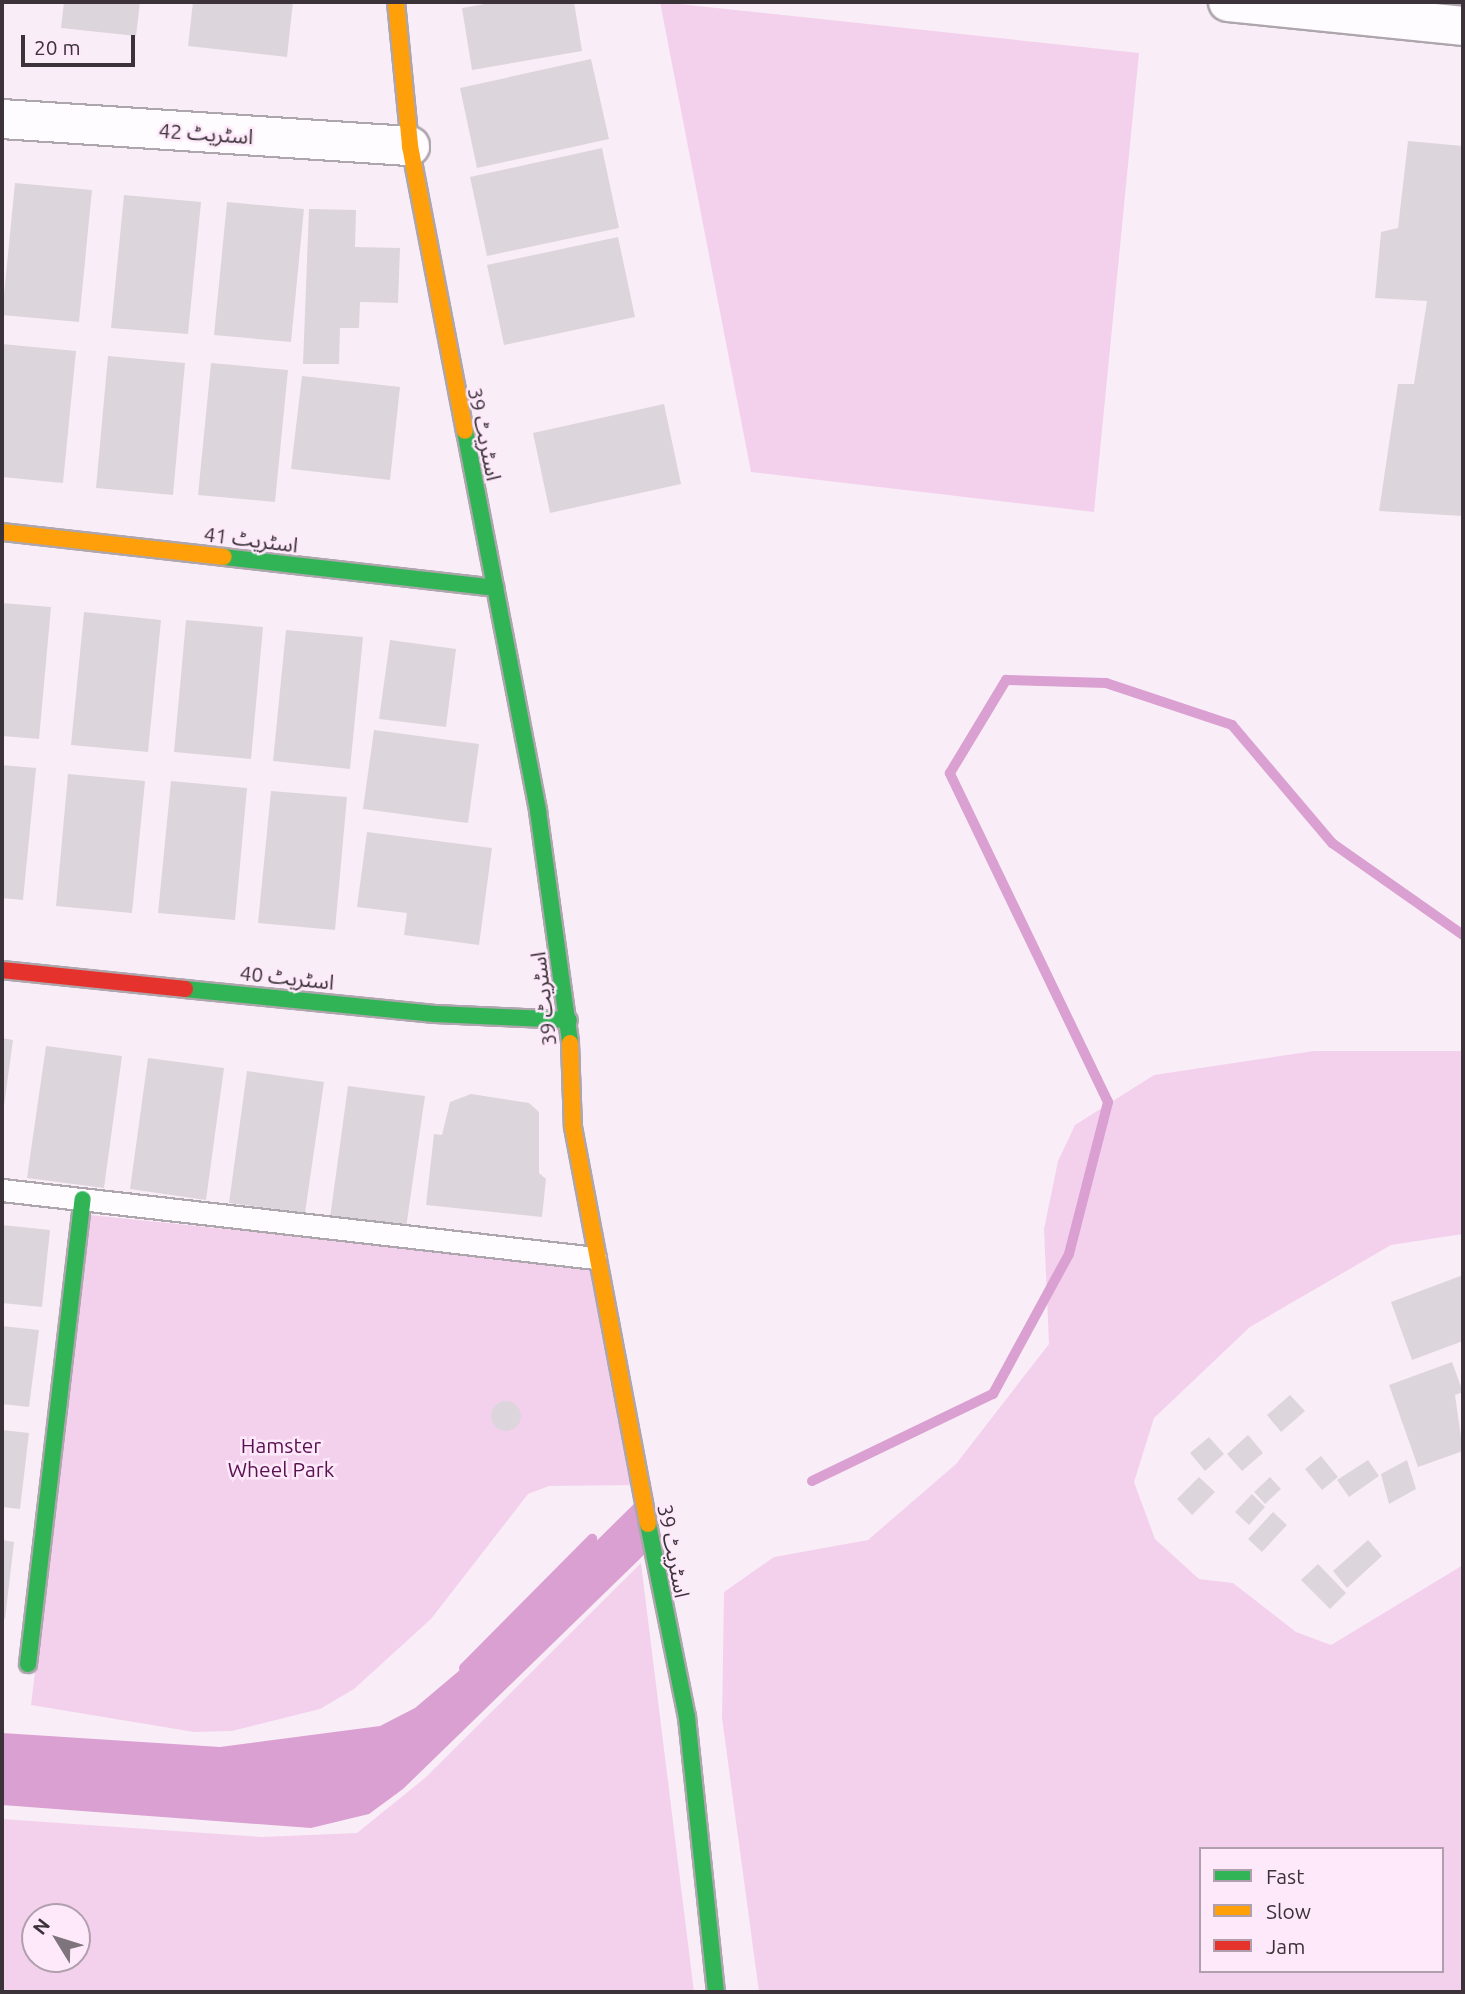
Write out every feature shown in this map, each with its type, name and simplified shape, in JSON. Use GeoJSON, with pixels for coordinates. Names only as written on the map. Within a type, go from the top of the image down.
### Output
{"type":"FeatureCollection","features":[{"type":"Feature","properties":{"kind":"street","name":"اسٹریٹ 39"},"geometry":{"type":"LineString","coordinates":[[396,2],[410,146],[495,588],[569,1020],[573,1127],[596,1258],[687,1717],[716,1992]]}},
{"type":"Feature","properties":{"kind":"street"},"geometry":{"type":"LineString","coordinates":[[1228,2],[1463,26]]}},
{"type":"Feature","properties":{"kind":"street","name":"اسٹریٹ 42"},"geometry":{"type":"LineString","coordinates":[[2,119],[410,146]]}},
{"type":"Feature","properties":{"kind":"street","name":"اسٹریٹ 41"},"geometry":{"type":"LineString","coordinates":[[2,532],[495,588]]}},
{"type":"Feature","properties":{"kind":"street","name":"اسٹریٹ 40"},"geometry":{"type":"LineString","coordinates":[[2,970],[569,1020]]}},
{"type":"Feature","properties":{"kind":"street"},"geometry":{"type":"LineString","coordinates":[[28,1664],[83,1199]]}},
{"type":"Feature","properties":{"kind":"lane"},"geometry":{"type":"LineString","coordinates":[[2,1190],[596,1258]]}},
{"type":"Feature","properties":{"kind":"green space"},"geometry":{"type":"Polygon","coordinates":[[[660,2],[1139,53],[1094,512],[751,472],[660,2]]]}},
{"type":"Feature","properties":{"kind":"green space"},"geometry":{"type":"Polygon","coordinates":[[[1314,1051],[1463,1051],[1463,1234],[1391,1245],[1250,1327],[1154,1418],[1134,1482],[1155,1539],[1199,1579],[1233,1583],[1296,1632],[1331,1645],[1463,1565],[1463,1992],[759,1992],[722,1718],[724,1592],[774,1557],[868,1540],[956,1464],[1049,1344],[1044,1229],[1058,1161],[1075,1125],[1154,1075],[1314,1051]]]}},
{"type":"Feature","properties":{"kind":"green space","name":"Hamster Wheel Park"},"geometry":{"type":"Polygon","coordinates":[[[90,1215],[597,1267],[640,1485],[549,1486],[528,1494],[431,1619],[354,1689],[320,1709],[232,1731],[194,1732],[31,1705],[90,1215]]]}},
{"type":"Feature","properties":{"kind":"green space"},"geometry":{"type":"Polygon","coordinates":[[[641,1563],[694,1992],[2,1992],[2,1819],[262,1837],[357,1833],[425,1778],[641,1563]]]}},
{"type":"Feature","properties":{"kind":"shaded area"},"geometry":{"type":"Polygon","coordinates":[[[642,1496],[652,1547],[403,1789],[369,1814],[311,1828],[2,1805],[2,1733],[220,1747],[380,1726],[415,1708],[499,1637],[642,1496]]]}},
{"type":"Feature","properties":{"kind":"building"},"geometry":{"type":"Polygon","coordinates":[[[64,2],[140,2],[136,36],[61,28],[64,2]]]}},
{"type":"Feature","properties":{"kind":"building"},"geometry":{"type":"Polygon","coordinates":[[[193,2],[293,2],[287,57],[188,46],[193,2]]]}},
{"type":"Feature","properties":{"kind":"building"},"geometry":{"type":"Polygon","coordinates":[[[496,2],[574,2],[582,51],[472,70],[462,8],[496,2]]]}},
{"type":"Feature","properties":{"kind":"building"},"geometry":{"type":"Polygon","coordinates":[[[591,59],[609,139],[477,168],[460,88],[591,59]]]}},
{"type":"Feature","properties":{"kind":"building"},"geometry":{"type":"Polygon","coordinates":[[[1408,141],[1463,146],[1463,516],[1379,511],[1398,384],[1414,384],[1427,301],[1375,298],[1381,232],[1398,228],[1408,141]]]}},
{"type":"Feature","properties":{"kind":"building"},"geometry":{"type":"Polygon","coordinates":[[[602,148],[619,228],[487,256],[470,177],[602,148]]]}},
{"type":"Feature","properties":{"kind":"building"},"geometry":{"type":"Polygon","coordinates":[[[15,183],[92,190],[79,322],[2,315],[15,183]]]}},
{"type":"Feature","properties":{"kind":"building"},"geometry":{"type":"Polygon","coordinates":[[[124,195],[201,202],[188,334],[111,328],[124,195]]]}},
{"type":"Feature","properties":{"kind":"building"},"geometry":{"type":"Polygon","coordinates":[[[227,202],[304,209],[291,342],[214,335],[227,202]]]}},
{"type":"Feature","properties":{"kind":"building"},"geometry":{"type":"Polygon","coordinates":[[[309,209],[356,210],[355,247],[400,248],[398,303],[360,302],[359,328],[340,328],[339,364],[303,364],[309,209]]]}},
{"type":"Feature","properties":{"kind":"building"},"geometry":{"type":"Polygon","coordinates":[[[618,237],[635,317],[504,345],[487,265],[618,237]]]}},
{"type":"Feature","properties":{"kind":"building"},"geometry":{"type":"Polygon","coordinates":[[[2,344],[76,351],[63,483],[2,477],[2,344]]]}},
{"type":"Feature","properties":{"kind":"building"},"geometry":{"type":"Polygon","coordinates":[[[108,356],[185,363],[173,495],[96,488],[108,356]]]}},
{"type":"Feature","properties":{"kind":"building"},"geometry":{"type":"Polygon","coordinates":[[[211,363],[288,370],[275,502],[198,495],[211,363]]]}},
{"type":"Feature","properties":{"kind":"building"},"geometry":{"type":"Polygon","coordinates":[[[302,376],[400,387],[390,480],[291,469],[302,376]]]}},
{"type":"Feature","properties":{"kind":"building"},"geometry":{"type":"Polygon","coordinates":[[[664,404],[681,484],[550,513],[533,433],[664,404]]]}},
{"type":"Feature","properties":{"kind":"building"},"geometry":{"type":"Polygon","coordinates":[[[2,603],[51,607],[39,739],[2,736],[2,603]]]}},
{"type":"Feature","properties":{"kind":"building"},"geometry":{"type":"Polygon","coordinates":[[[84,612],[161,620],[148,752],[71,745],[84,612]]]}},
{"type":"Feature","properties":{"kind":"building"},"geometry":{"type":"Polygon","coordinates":[[[186,620],[263,627],[251,759],[174,752],[186,620]]]}},
{"type":"Feature","properties":{"kind":"building"},"geometry":{"type":"Polygon","coordinates":[[[286,630],[363,637],[350,769],[273,761],[286,630]]]}},
{"type":"Feature","properties":{"kind":"building"},"geometry":{"type":"Polygon","coordinates":[[[390,640],[456,649],[446,727],[379,719],[390,640]]]}},
{"type":"Feature","properties":{"kind":"building"},"geometry":{"type":"Polygon","coordinates":[[[374,730],[479,744],[468,823],[363,809],[374,730]]]}},
{"type":"Feature","properties":{"kind":"building"},"geometry":{"type":"Polygon","coordinates":[[[2,765],[36,768],[23,900],[2,898],[2,765]]]}},
{"type":"Feature","properties":{"kind":"building"},"geometry":{"type":"Polygon","coordinates":[[[68,774],[145,781],[132,913],[56,906],[68,774]]]}},
{"type":"Feature","properties":{"kind":"building"},"geometry":{"type":"Polygon","coordinates":[[[171,781],[247,788],[235,920],[158,913],[171,781]]]}},
{"type":"Feature","properties":{"kind":"building"},"geometry":{"type":"Polygon","coordinates":[[[271,791],[347,797],[335,930],[258,923],[271,791]]]}},
{"type":"Feature","properties":{"kind":"building"},"geometry":{"type":"Polygon","coordinates":[[[367,832],[492,848],[479,945],[404,935],[407,913],[357,907],[367,832]]]}},
{"type":"Feature","properties":{"kind":"building"},"geometry":{"type":"Polygon","coordinates":[[[2,1038],[13,1040],[3,1113],[2,1113],[2,1038]]]}},
{"type":"Feature","properties":{"kind":"building"},"geometry":{"type":"Polygon","coordinates":[[[46,1046],[122,1056],[104,1188],[27,1178],[46,1046]]]}},
{"type":"Feature","properties":{"kind":"building"},"geometry":{"type":"Polygon","coordinates":[[[148,1058],[224,1068],[206,1200],[130,1189],[148,1058]]]}},
{"type":"Feature","properties":{"kind":"building"},"geometry":{"type":"Polygon","coordinates":[[[247,1071],[324,1082],[305,1213],[229,1203],[247,1071]]]}},
{"type":"Feature","properties":{"kind":"building"},"geometry":{"type":"Polygon","coordinates":[[[348,1086],[425,1096],[406,1228],[330,1218],[348,1086]]]}},
{"type":"Feature","properties":{"kind":"building"},"geometry":{"type":"Polygon","coordinates":[[[471,1094],[529,1103],[539,1112],[539,1173],[546,1179],[542,1217],[426,1205],[434,1134],[442,1135],[450,1102],[471,1094]]]}},
{"type":"Feature","properties":{"kind":"building"},"geometry":{"type":"Polygon","coordinates":[[[2,1225],[50,1230],[42,1307],[2,1303],[2,1225]]]}},
{"type":"Feature","properties":{"kind":"building"},"geometry":{"type":"Polygon","coordinates":[[[1463,1275],[1463,1341],[1412,1360],[1391,1302],[1463,1275]]]}},
{"type":"Feature","properties":{"kind":"building"},"geometry":{"type":"Polygon","coordinates":[[[2,1326],[39,1330],[29,1407],[2,1404],[2,1326]]]}},
{"type":"Feature","properties":{"kind":"building"},"geometry":{"type":"Polygon","coordinates":[[[1452,1362],[1463,1392],[1455,1395],[1463,1451],[1418,1467],[1389,1385],[1452,1362]]]}},
{"type":"Feature","properties":{"kind":"building"},"geometry":{"type":"Polygon","coordinates":[[[1290,1395],[1305,1411],[1281,1432],[1267,1415],[1290,1395]]]}},
{"type":"Feature","properties":{"kind":"building"},"geometry":{"type":"Polygon","coordinates":[[[506,1401],[517,1405],[521,1416],[517,1427],[506,1431],[495,1427],[491,1416],[495,1405],[506,1401]]]}},
{"type":"Feature","properties":{"kind":"building"},"geometry":{"type":"Polygon","coordinates":[[[2,1430],[29,1433],[20,1509],[2,1507],[2,1430]]]}},
{"type":"Feature","properties":{"kind":"building"},"geometry":{"type":"Polygon","coordinates":[[[1248,1435],[1263,1453],[1242,1471],[1227,1454],[1248,1435]]]}},
{"type":"Feature","properties":{"kind":"building"},"geometry":{"type":"Polygon","coordinates":[[[1209,1437],[1224,1454],[1205,1471],[1190,1453],[1209,1437]]]}},
{"type":"Feature","properties":{"kind":"building"},"geometry":{"type":"Polygon","coordinates":[[[1321,1456],[1338,1477],[1322,1490],[1305,1469],[1321,1456]]]}},
{"type":"Feature","properties":{"kind":"building"},"geometry":{"type":"Polygon","coordinates":[[[1368,1460],[1379,1476],[1349,1497],[1337,1480],[1368,1460]]]}},
{"type":"Feature","properties":{"kind":"building"},"geometry":{"type":"Polygon","coordinates":[[[1407,1460],[1416,1489],[1389,1504],[1381,1474],[1407,1460]]]}},
{"type":"Feature","properties":{"kind":"building"},"geometry":{"type":"Polygon","coordinates":[[[1199,1477],[1215,1492],[1192,1515],[1177,1499],[1199,1477]]]}},
{"type":"Feature","properties":{"kind":"building"},"geometry":{"type":"Polygon","coordinates":[[[1270,1477],[1281,1489],[1265,1504],[1254,1492],[1270,1477]]]}},
{"type":"Feature","properties":{"kind":"building"},"geometry":{"type":"Polygon","coordinates":[[[1252,1494],[1265,1507],[1249,1525],[1235,1512],[1252,1494]]]}},
{"type":"Feature","properties":{"kind":"building"},"geometry":{"type":"Polygon","coordinates":[[[1273,1512],[1287,1525],[1262,1552],[1248,1539],[1273,1512]]]}},
{"type":"Feature","properties":{"kind":"building"},"geometry":{"type":"Polygon","coordinates":[[[2,1540],[14,1542],[5,1619],[2,1618],[2,1540]]]}},
{"type":"Feature","properties":{"kind":"building"},"geometry":{"type":"Polygon","coordinates":[[[1368,1540],[1382,1556],[1347,1588],[1333,1571],[1368,1540]]]}},
{"type":"Feature","properties":{"kind":"building"},"geometry":{"type":"Polygon","coordinates":[[[1318,1564],[1346,1593],[1330,1609],[1301,1580],[1318,1564]]]}},
{"type":"Feature","properties":{"kind":"waterway"},"geometry":{"type":"LineString","coordinates":[[812,1481],[993,1394],[1069,1254],[1108,1102],[950,773],[1006,680],[1106,683],[1232,725],[1332,843],[1463,935]]}},
{"type":"Feature","properties":{"kind":"waterway"},"geometry":{"type":"LineString","coordinates":[[464,1668],[592,1539]]}},
{"type":"Feature","properties":{"kind":"traffic: fast"},"geometry":{"type":"LineString","coordinates":[[465,431],[538,811],[570,1043]]}},
{"type":"Feature","properties":{"kind":"traffic: fast"},"geometry":{"type":"LineString","coordinates":[[224,557],[495,588]]}},
{"type":"Feature","properties":{"kind":"traffic: fast"},"geometry":{"type":"LineString","coordinates":[[185,989],[435,1014],[569,1020]]}},
{"type":"Feature","properties":{"kind":"traffic: fast"},"geometry":{"type":"LineString","coordinates":[[28,1664],[83,1199]]}},
{"type":"Feature","properties":{"kind":"traffic: fast"},"geometry":{"type":"LineString","coordinates":[[648,1524],[687,1717],[716,1992]]}},
{"type":"Feature","properties":{"kind":"traffic: slow"},"geometry":{"type":"LineString","coordinates":[[396,2],[410,146],[465,431]]}},
{"type":"Feature","properties":{"kind":"traffic: slow"},"geometry":{"type":"LineString","coordinates":[[2,532],[224,557]]}},
{"type":"Feature","properties":{"kind":"traffic: slow"},"geometry":{"type":"LineString","coordinates":[[570,1043],[573,1127],[648,1524]]}},
{"type":"Feature","properties":{"kind":"traffic: jam"},"geometry":{"type":"LineString","coordinates":[[2,970],[185,989]]}}]}
